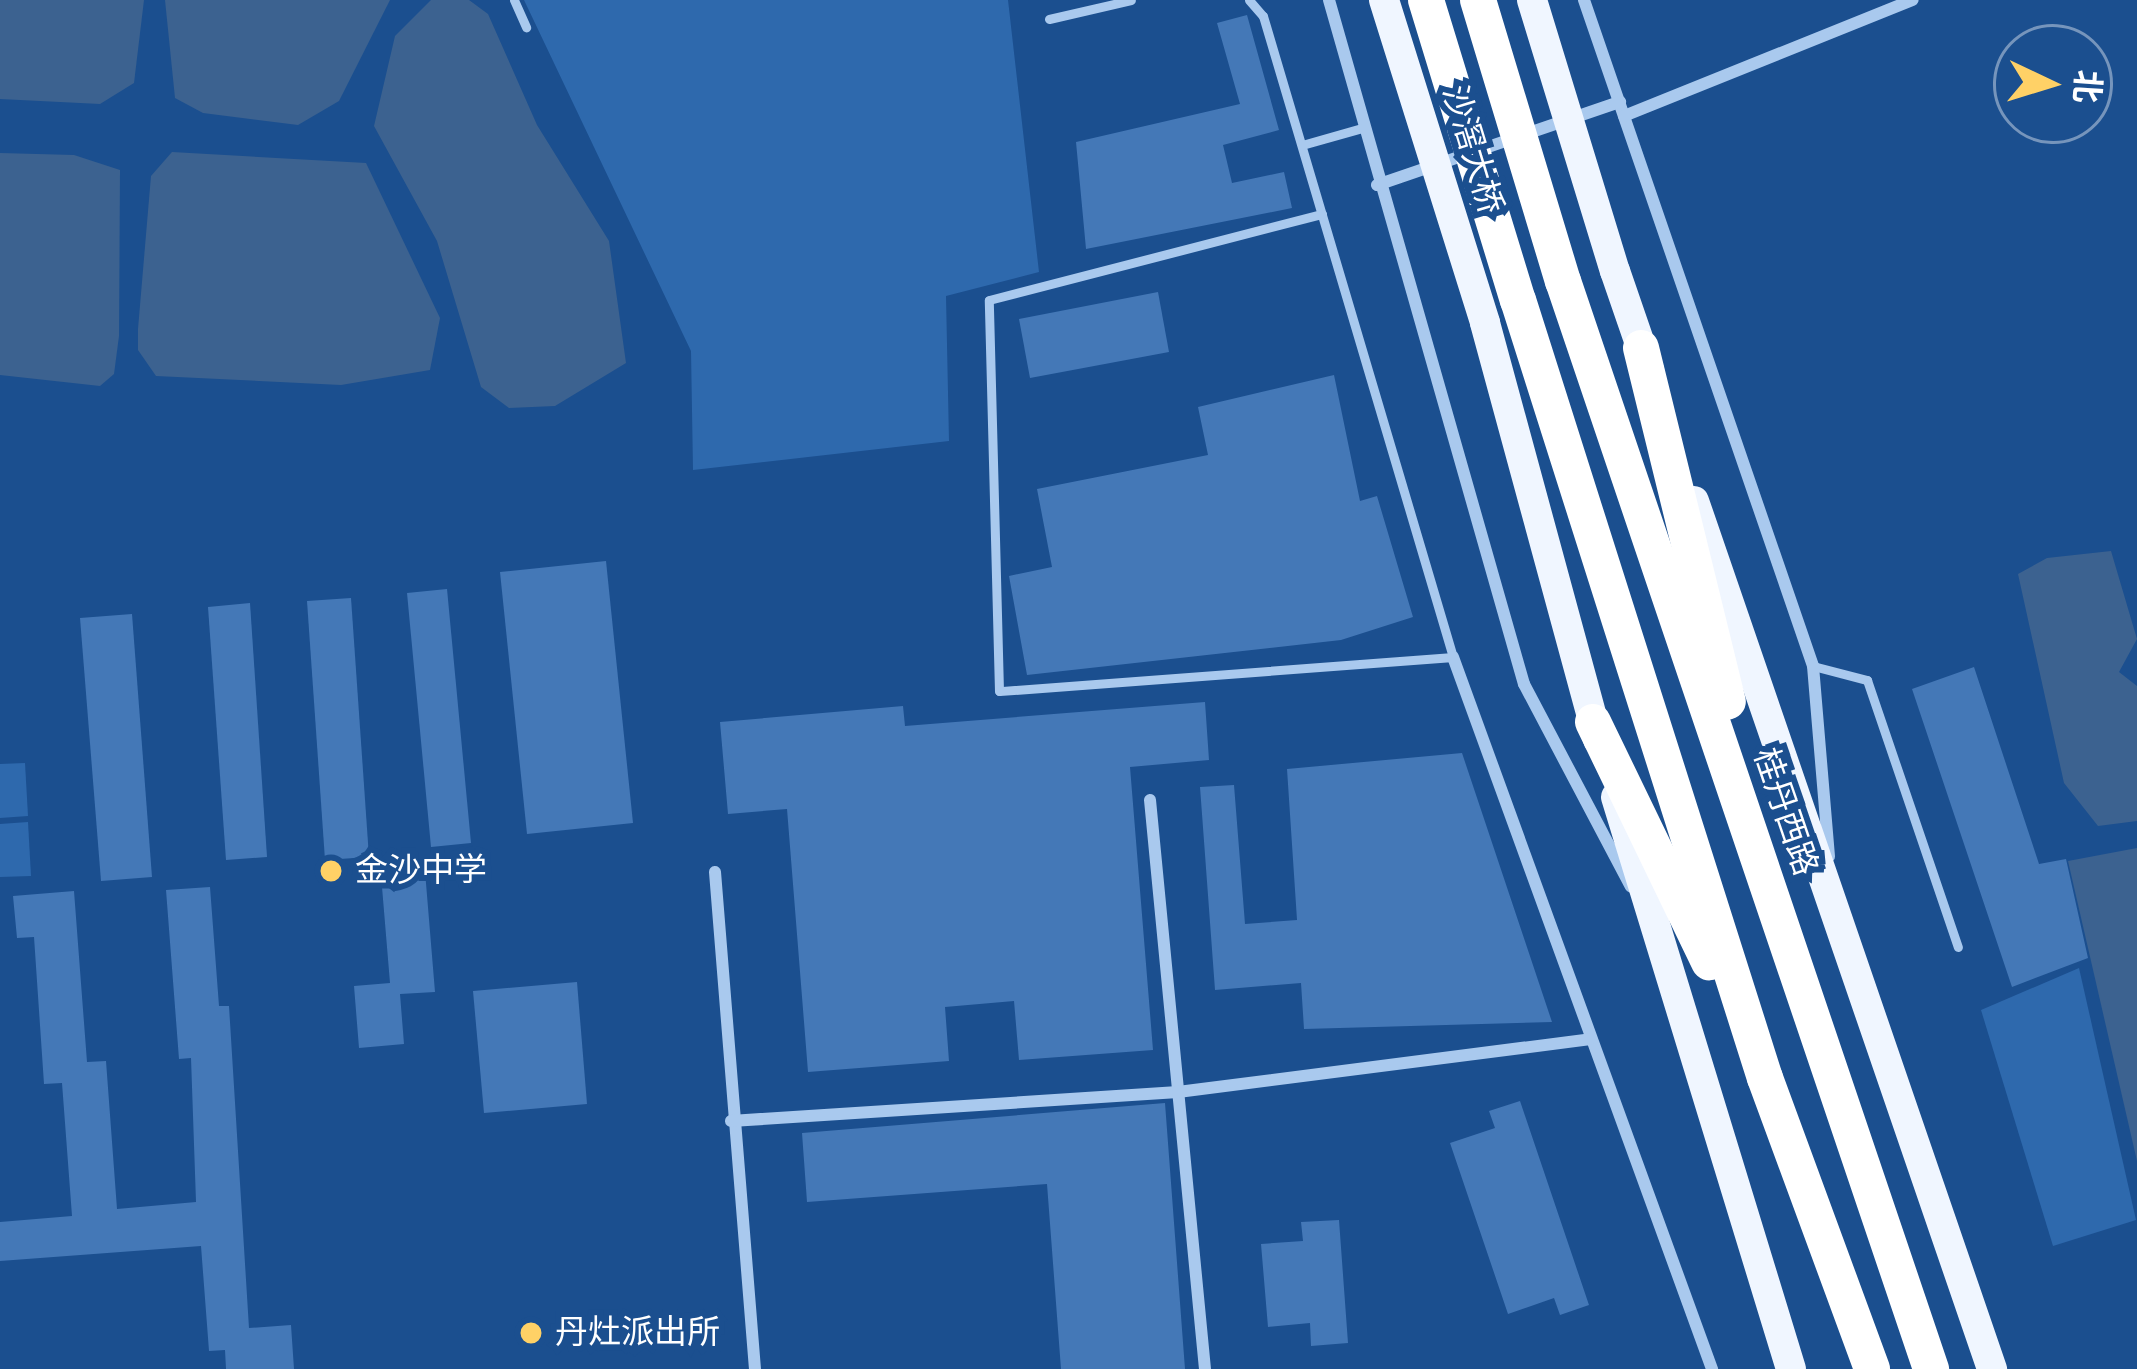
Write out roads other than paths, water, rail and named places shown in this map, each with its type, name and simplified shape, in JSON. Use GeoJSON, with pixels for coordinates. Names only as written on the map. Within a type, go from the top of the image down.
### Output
{"type":"FeatureCollection","features":[{"type":"Feature","properties":{"kind":"highway","name":"沙滘大桥"},"geometry":{"type":"LineString","coordinates":[[1426,0],[1765,1078]]}},
{"type":"Feature","properties":{"kind":"highway","name":"沙滘大桥"},"geometry":{"type":"LineString","coordinates":[[1478,0],[1563,281]]}},
{"type":"Feature","properties":{"kind":"highway","name":"桂丹西路"},"geometry":{"type":"LineString","coordinates":[[1563,281],[1931,1369]]}},
{"type":"Feature","properties":{"kind":"highway"},"geometry":{"type":"LineString","coordinates":[[1641,348],[1786,937]]}},
{"type":"Feature","properties":{"kind":"highway"},"geometry":{"type":"LineString","coordinates":[[1593,722],[1765,1078],[1872,1369]]}},
{"type":"Feature","properties":{"kind":"main road","name":"沙滘大桥"},"geometry":{"type":"LineString","coordinates":[[1384,0],[1485,323],[1593,722],[1791,1369]]}},
{"type":"Feature","properties":{"kind":"main road"},"geometry":{"type":"LineString","coordinates":[[1532,0],[1615,271],[1992,1369]]}},
{"type":"Feature","properties":{"kind":"street"},"geometry":{"type":"LineString","coordinates":[[1329,0],[1377,185],[1524,684],[1662,947]]}},
{"type":"Feature","properties":{"kind":"street"},"geometry":{"type":"LineString","coordinates":[[1584,0],[1813,666],[1832,905]]}},
{"type":"Feature","properties":{"kind":"street"},"geometry":{"type":"LineString","coordinates":[[1377,185],[1622,109],[1913,0]]}},
{"type":"Feature","properties":{"kind":"street"},"geometry":{"type":"LineString","coordinates":[[1454,657],[1712,1369]]}},
{"type":"Feature","properties":{"kind":"street"},"geometry":{"type":"LineString","coordinates":[[1150,800],[1205,1369]]}},
{"type":"Feature","properties":{"kind":"street"},"geometry":{"type":"LineString","coordinates":[[715,872],[731,1120],[755,1369]]}},
{"type":"Feature","properties":{"kind":"street"},"geometry":{"type":"LineString","coordinates":[[731,1120],[1178,1092],[1589,1040]]}},
{"type":"Feature","properties":{"kind":"lane"},"geometry":{"type":"LineString","coordinates":[[514,0],[526,27]]}},
{"type":"Feature","properties":{"kind":"lane"},"geometry":{"type":"LineString","coordinates":[[1049,19],[1131,0]]}},
{"type":"Feature","properties":{"kind":"lane"},"geometry":{"type":"LineString","coordinates":[[1249,0],[1264,16],[1454,657],[999,691],[988,301],[1322,214]]}},
{"type":"Feature","properties":{"kind":"lane"},"geometry":{"type":"LineString","coordinates":[[1302,145],[1362,128]]}},
{"type":"Feature","properties":{"kind":"lane"},"geometry":{"type":"LineString","coordinates":[[1813,666],[1867,680],[1958,947]]}},
{"type":"Feature","properties":{"kind":"place","name":"金沙中学"},"geometry":{"type":"Point","coordinates":[331,871]}},
{"type":"Feature","properties":{"kind":"place","name":"丹灶派出所"},"geometry":{"type":"Point","coordinates":[531,1333]}}]}
